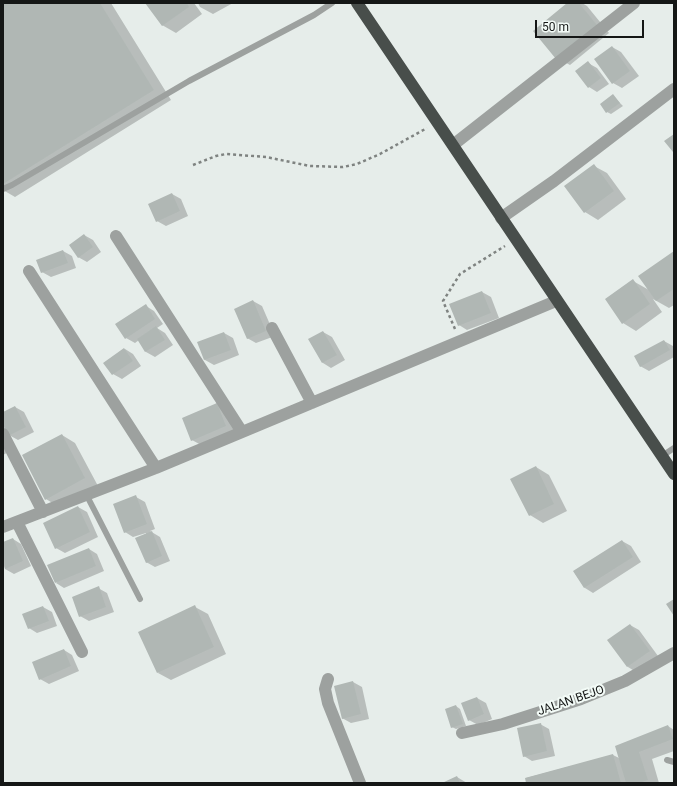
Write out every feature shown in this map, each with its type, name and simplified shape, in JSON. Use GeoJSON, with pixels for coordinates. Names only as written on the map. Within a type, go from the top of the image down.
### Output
{"type":"FeatureCollection","features":[{"type":"Feature","properties":{"kind":"highway"},"geometry":{"type":"LineString","coordinates":[[357,3],[556,301],[674,474]]}},
{"type":"Feature","properties":{"kind":"street"},"geometry":{"type":"LineString","coordinates":[[453,145],[634,3]]}},
{"type":"Feature","properties":{"kind":"street"},"geometry":{"type":"LineString","coordinates":[[501,218],[566,172],[674,89]]}},
{"type":"Feature","properties":{"kind":"street"},"geometry":{"type":"LineString","coordinates":[[116,236],[242,432]]}},
{"type":"Feature","properties":{"kind":"street"},"geometry":{"type":"LineString","coordinates":[[29,271],[156,468]]}},
{"type":"Feature","properties":{"kind":"street"},"geometry":{"type":"LineString","coordinates":[[3,527],[156,468],[556,301]]}},
{"type":"Feature","properties":{"kind":"street"},"geometry":{"type":"LineString","coordinates":[[272,328],[312,402]]}},
{"type":"Feature","properties":{"kind":"street"},"geometry":{"type":"LineString","coordinates":[[3,434],[43,512]]}},
{"type":"Feature","properties":{"kind":"street"},"geometry":{"type":"LineString","coordinates":[[18,522],[82,652]]}},
{"type":"Feature","properties":{"kind":"street","name":"JALAN BEJO"},"geometry":{"type":"LineString","coordinates":[[462,733],[516,720],[588,697],[631,678],[674,653]]}},
{"type":"Feature","properties":{"kind":"street"},"geometry":{"type":"LineString","coordinates":[[328,679],[325,689],[328,703],[360,783]]}},
{"type":"Feature","properties":{"kind":"lane"},"geometry":{"type":"LineString","coordinates":[[3,189],[189,81],[314,15],[332,3]]}},
{"type":"Feature","properties":{"kind":"lane"},"geometry":{"type":"LineString","coordinates":[[662,456],[674,448]]}},
{"type":"Feature","properties":{"kind":"lane"},"geometry":{"type":"LineString","coordinates":[[86,494],[140,599]]}},
{"type":"Feature","properties":{"kind":"path"},"geometry":{"type":"LineString","coordinates":[[193,165],[216,156],[226,154],[266,157],[310,166],[343,167],[357,164],[380,154],[437,122]]}},
{"type":"Feature","properties":{"kind":"path"},"geometry":{"type":"LineString","coordinates":[[461,340],[444,301],[460,274],[516,240]]}},
{"type":"Feature","properties":{"kind":"building"},"geometry":{"type":"Polygon","coordinates":[[[3,3],[100,3],[154,90],[3,184],[3,3]]]}},
{"type":"Feature","properties":{"kind":"building"},"geometry":{"type":"Polygon","coordinates":[[[145,3],[187,3],[189,7],[162,26],[145,3]]]}},
{"type":"Feature","properties":{"kind":"building"},"geometry":{"type":"Polygon","coordinates":[[[567,3],[579,3],[597,25],[556,59],[533,31],[567,3]]]}},
{"type":"Feature","properties":{"kind":"building"},"geometry":{"type":"Polygon","coordinates":[[[612,46],[630,71],[612,84],[594,59],[612,46]]]}},
{"type":"Feature","properties":{"kind":"building"},"geometry":{"type":"Polygon","coordinates":[[[588,61],[601,78],[588,88],[575,71],[588,61]]]}},
{"type":"Feature","properties":{"kind":"building"},"geometry":{"type":"Polygon","coordinates":[[[613,94],[620,103],[606,113],[600,104],[613,94]]]}},
{"type":"Feature","properties":{"kind":"building"},"geometry":{"type":"Polygon","coordinates":[[[674,134],[674,151],[673,152],[664,141],[674,134]]]}},
{"type":"Feature","properties":{"kind":"building"},"geometry":{"type":"Polygon","coordinates":[[[594,164],[614,191],[584,213],[564,186],[594,164]]]}},
{"type":"Feature","properties":{"kind":"building"},"geometry":{"type":"Polygon","coordinates":[[[172,193],[180,211],[156,222],[148,204],[172,193]]]}},
{"type":"Feature","properties":{"kind":"building"},"geometry":{"type":"Polygon","coordinates":[[[84,234],[93,247],[78,258],[69,245],[84,234]]]}},
{"type":"Feature","properties":{"kind":"building"},"geometry":{"type":"Polygon","coordinates":[[[63,250],[68,263],[41,273],[36,260],[63,250]]]}},
{"type":"Feature","properties":{"kind":"building"},"geometry":{"type":"Polygon","coordinates":[[[674,251],[674,289],[656,301],[638,276],[674,251]]]}},
{"type":"Feature","properties":{"kind":"building"},"geometry":{"type":"Polygon","coordinates":[[[633,279],[650,304],[622,324],[605,299],[633,279]]]}},
{"type":"Feature","properties":{"kind":"building"},"geometry":{"type":"Polygon","coordinates":[[[482,291],[491,313],[458,326],[449,304],[482,291]]]}},
{"type":"Feature","properties":{"kind":"building"},"geometry":{"type":"Polygon","coordinates":[[[253,300],[266,331],[247,339],[234,309],[253,300]]]}},
{"type":"Feature","properties":{"kind":"building"},"geometry":{"type":"Polygon","coordinates":[[[146,304],[155,319],[125,339],[115,324],[146,304]]]}},
{"type":"Feature","properties":{"kind":"building"},"geometry":{"type":"Polygon","coordinates":[[[156,326],[165,340],[145,352],[137,339],[156,326]]]}},
{"type":"Feature","properties":{"kind":"building"},"geometry":{"type":"Polygon","coordinates":[[[323,331],[337,355],[322,363],[308,339],[323,331]]]}},
{"type":"Feature","properties":{"kind":"building"},"geometry":{"type":"Polygon","coordinates":[[[224,332],[231,350],[204,360],[197,342],[224,332]]]}},
{"type":"Feature","properties":{"kind":"building"},"geometry":{"type":"Polygon","coordinates":[[[664,340],[670,350],[640,367],[634,356],[664,340]]]}},
{"type":"Feature","properties":{"kind":"building"},"geometry":{"type":"Polygon","coordinates":[[[124,348],[133,361],[112,375],[103,363],[124,348]]]}},
{"type":"Feature","properties":{"kind":"building"},"geometry":{"type":"Polygon","coordinates":[[[217,403],[226,426],[191,441],[182,418],[217,403]]]}},
{"type":"Feature","properties":{"kind":"building"},"geometry":{"type":"Polygon","coordinates":[[[15,406],[26,427],[8,436],[3,425],[3,412],[15,406]]]}},
{"type":"Feature","properties":{"kind":"building"},"geometry":{"type":"Polygon","coordinates":[[[62,434],[85,478],[45,500],[22,455],[62,434]]]}},
{"type":"Feature","properties":{"kind":"building"},"geometry":{"type":"Polygon","coordinates":[[[536,466],[554,504],[529,516],[510,479],[536,466]]]}},
{"type":"Feature","properties":{"kind":"building"},"geometry":{"type":"Polygon","coordinates":[[[136,495],[147,524],[124,533],[113,504],[136,495]]]}},
{"type":"Feature","properties":{"kind":"building"},"geometry":{"type":"Polygon","coordinates":[[[78,506],[90,532],[55,549],[43,523],[78,506]]]}},
{"type":"Feature","properties":{"kind":"building"},"geometry":{"type":"Polygon","coordinates":[[[152,531],[162,556],[146,563],[135,538],[152,531]]]}},
{"type":"Feature","properties":{"kind":"building"},"geometry":{"type":"Polygon","coordinates":[[[13,538],[23,561],[5,569],[3,542],[13,538]]]}},
{"type":"Feature","properties":{"kind":"building"},"geometry":{"type":"Polygon","coordinates":[[[622,540],[633,557],[584,588],[573,571],[622,540]]]}},
{"type":"Feature","properties":{"kind":"building"},"geometry":{"type":"Polygon","coordinates":[[[89,548],[96,566],[55,583],[47,565],[89,548]]]}},
{"type":"Feature","properties":{"kind":"building"},"geometry":{"type":"Polygon","coordinates":[[[99,586],[106,607],[79,617],[72,597],[99,586]]]}},
{"type":"Feature","properties":{"kind":"building"},"geometry":{"type":"Polygon","coordinates":[[[674,599],[674,616],[666,604],[674,599]]]}},
{"type":"Feature","properties":{"kind":"building"},"geometry":{"type":"Polygon","coordinates":[[[195,605],[214,647],[157,673],[138,632],[195,605]]]}},
{"type":"Feature","properties":{"kind":"building"},"geometry":{"type":"Polygon","coordinates":[[[43,606],[49,621],[28,629],[22,614],[43,606]]]}},
{"type":"Feature","properties":{"kind":"building"},"geometry":{"type":"Polygon","coordinates":[[[630,624],[650,651],[627,667],[607,640],[630,624]]]}},
{"type":"Feature","properties":{"kind":"building"},"geometry":{"type":"Polygon","coordinates":[[[64,649],[71,666],[39,680],[32,662],[64,649]]]}},
{"type":"Feature","properties":{"kind":"building"},"geometry":{"type":"Polygon","coordinates":[[[353,681],[361,714],[342,719],[334,686],[353,681]]]}},
{"type":"Feature","properties":{"kind":"building"},"geometry":{"type":"Polygon","coordinates":[[[477,697],[484,714],[468,721],[461,703],[477,697]]]}},
{"type":"Feature","properties":{"kind":"building"},"geometry":{"type":"Polygon","coordinates":[[[456,705],[463,724],[451,728],[445,709],[456,705]]]}},
{"type":"Feature","properties":{"kind":"building"},"geometry":{"type":"Polygon","coordinates":[[[541,723],[547,751],[523,757],[517,728],[541,723]]]}},
{"type":"Feature","properties":{"kind":"building"},"geometry":{"type":"Polygon","coordinates":[[[668,725],[673,739],[639,752],[648,780],[639,783],[626,783],[615,746],[668,725]]]}},
{"type":"Feature","properties":{"kind":"building"},"geometry":{"type":"Polygon","coordinates":[[[613,754],[621,783],[526,783],[525,778],[613,754]]]}},
{"type":"Feature","properties":{"kind":"building"},"geometry":{"type":"Polygon","coordinates":[[[457,776],[460,783],[442,783],[457,776]]]}}]}
